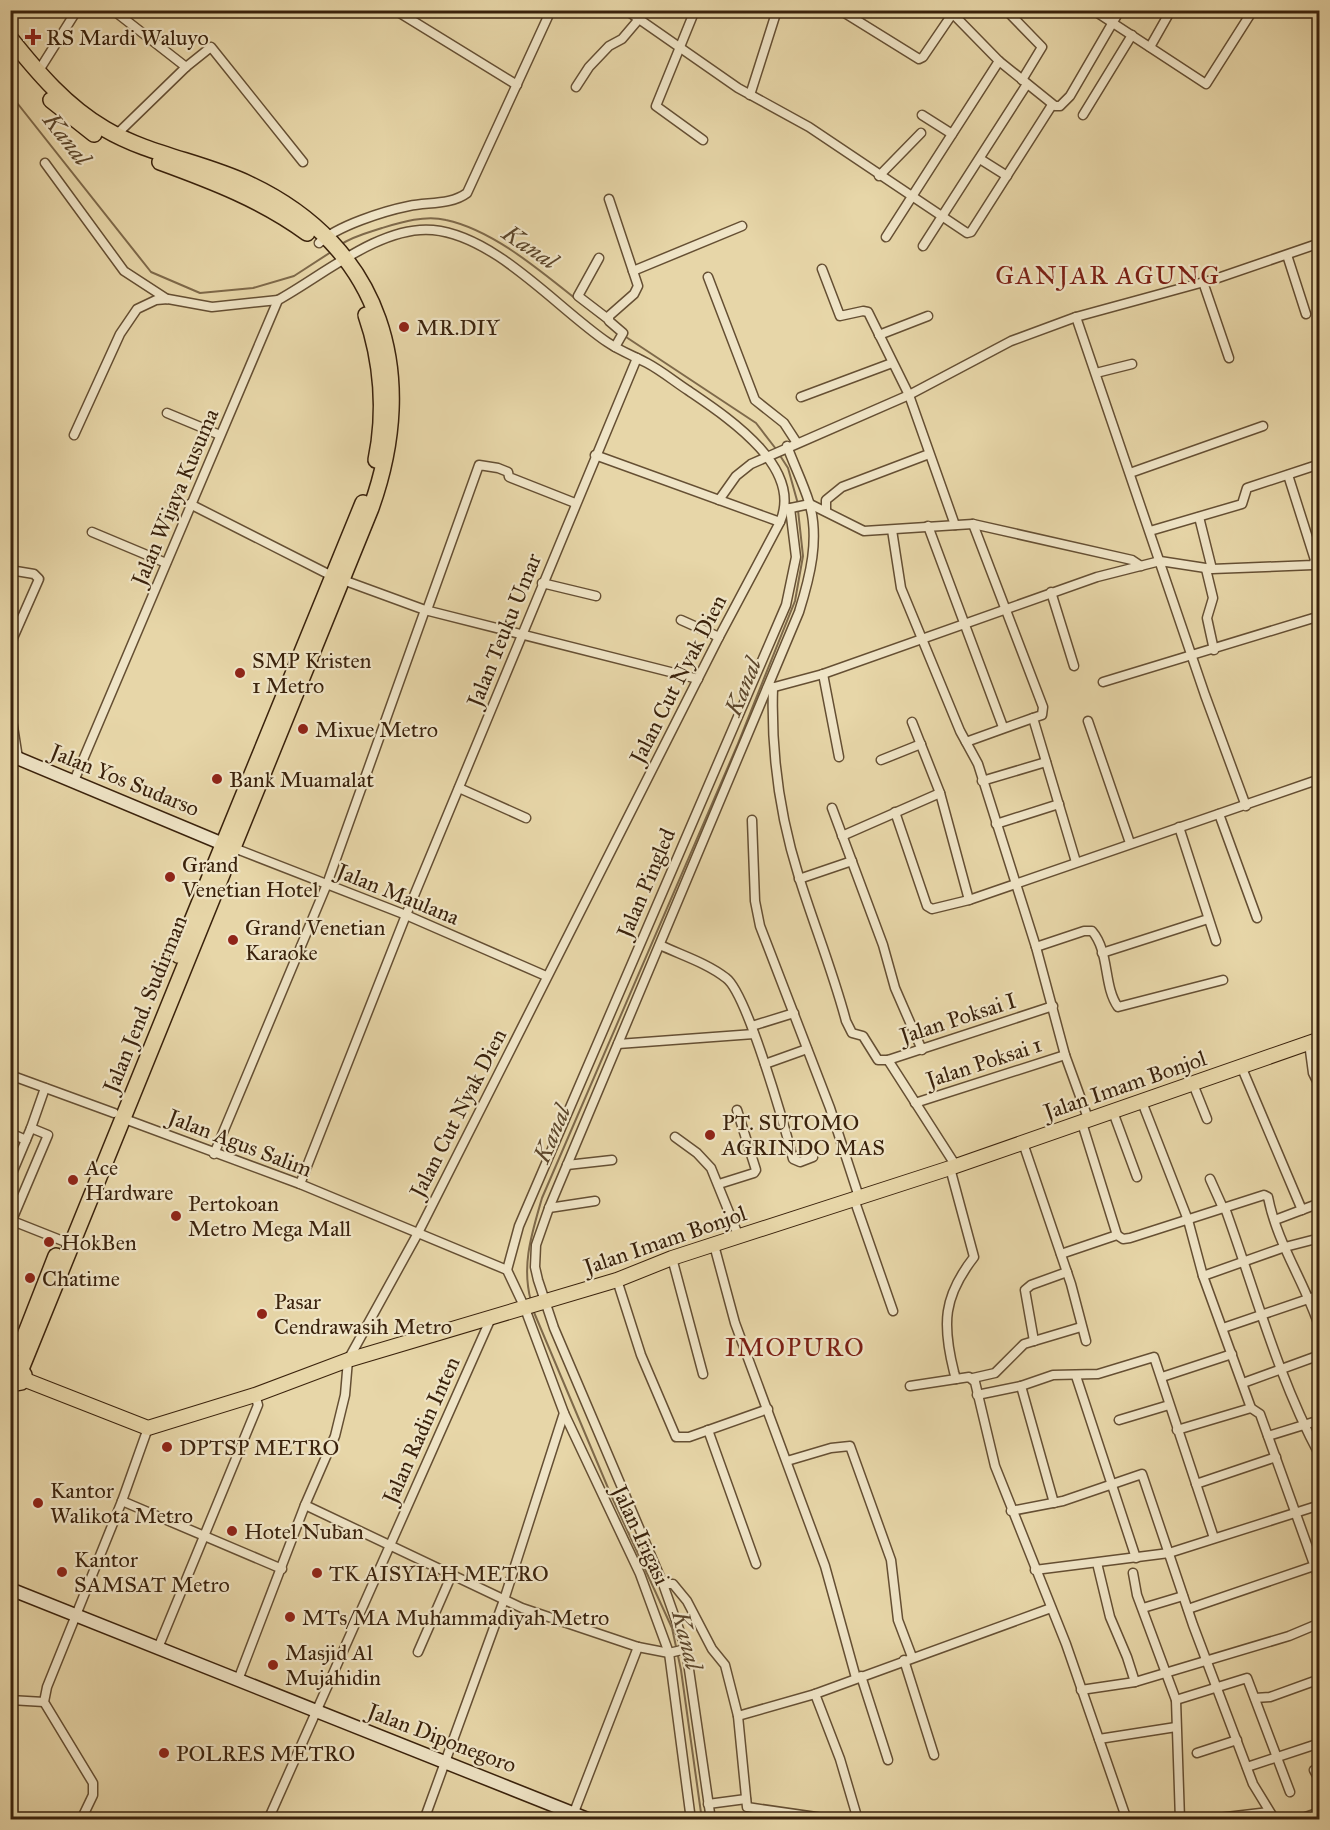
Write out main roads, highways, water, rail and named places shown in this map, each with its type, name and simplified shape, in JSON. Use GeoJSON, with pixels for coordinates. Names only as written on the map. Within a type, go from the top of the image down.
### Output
{"type":"FeatureCollection","features":[{"type":"Feature","properties":{"kind":"highway"},"geometry":{"type":"LineString","coordinates":[[10,38],[38,73],[88,124],[248,183],[288,206],[333,250]]}},
{"type":"Feature","properties":{"kind":"highway"},"geometry":{"type":"LineString","coordinates":[[10,52],[52,100],[112,143],[224,186],[263,204],[333,250]]}},
{"type":"Feature","properties":{"kind":"highway","name":"Jalan Jend. Sudirman"},"geometry":{"type":"LineString","coordinates":[[16,1373],[118,1116],[309,649],[369,486],[377,453],[382,405],[381,384],[370,327],[356,293],[333,250]]}},
{"type":"Feature","properties":{"kind":"highway","name":"Jalan Jend. Sudirman"},"geometry":{"type":"LineString","coordinates":[[16,1373],[63,1241],[118,1116]]}},
{"type":"Feature","properties":{"kind":"main road","name":"Jalan Imam Bonjol"},"geometry":{"type":"LineString","coordinates":[[16,1373],[148,1428],[255,1395],[348,1360],[618,1280],[672,1258],[953,1167],[1314,1041]]}},
{"type":"Feature","properties":{"kind":"waterway","name":"Kanal"},"geometry":{"type":"LineString","coordinates":[[10,94],[151,272],[200,293],[253,288],[294,276],[331,252]]}},
{"type":"Feature","properties":{"kind":"waterway","name":"Kanal"},"geometry":{"type":"LineString","coordinates":[[340,245],[350,239],[382,228],[422,219],[446,220],[467,226],[488,236],[529,262],[604,321]]}},
{"type":"Feature","properties":{"kind":"waterway","name":"Kanal"},"geometry":{"type":"LineString","coordinates":[[623,335],[756,423],[776,449]]}},
{"type":"Feature","properties":{"kind":"waterway","name":"Kanal"},"geometry":{"type":"LineString","coordinates":[[779,454],[788,468],[798,504]]}},
{"type":"Feature","properties":{"kind":"waterway","name":"Kanal"},"geometry":{"type":"LineString","coordinates":[[531,1301],[527,1262],[531,1236],[542,1198],[737,746],[795,601],[803,556],[798,510]]}},
{"type":"Feature","properties":{"kind":"waterway","name":"Kanal"},"geometry":{"type":"LineString","coordinates":[[533,1310],[611,1495],[672,1628],[681,1670],[702,1820]]}},
{"type":"Feature","properties":{"kind":"place","name":"RS Mardi Waluyo"},"geometry":{"type":"Point","coordinates":[33,37]}},
{"type":"Feature","properties":{"kind":"place","name":"MR.DIY"},"geometry":{"type":"Point","coordinates":[404,327]}},
{"type":"Feature","properties":{"kind":"place","name":"SMP Kristen 1 Metro"},"geometry":{"type":"Point","coordinates":[240,673]}},
{"type":"Feature","properties":{"kind":"place","name":"Mixue Metro"},"geometry":{"type":"Point","coordinates":[303,729]}},
{"type":"Feature","properties":{"kind":"place","name":"Bank Muamalat"},"geometry":{"type":"Point","coordinates":[217,779]}},
{"type":"Feature","properties":{"kind":"place","name":"Grand Venetian Hotel"},"geometry":{"type":"Point","coordinates":[170,877]}},
{"type":"Feature","properties":{"kind":"place","name":"Grand Venetian Karaoke"},"geometry":{"type":"Point","coordinates":[233,940]}},
{"type":"Feature","properties":{"kind":"place","name":"PT. SUTOMO AGRINDO MAS"},"geometry":{"type":"Point","coordinates":[710,1135]}},
{"type":"Feature","properties":{"kind":"place","name":"Ace Hardware"},"geometry":{"type":"Point","coordinates":[73,1180]}},
{"type":"Feature","properties":{"kind":"place","name":"Pertokoan Metro Mega Mall"},"geometry":{"type":"Point","coordinates":[176,1216]}},
{"type":"Feature","properties":{"kind":"place","name":"HokBen"},"geometry":{"type":"Point","coordinates":[49,1242]}},
{"type":"Feature","properties":{"kind":"place","name":"Chatime"},"geometry":{"type":"Point","coordinates":[30,1278]}},
{"type":"Feature","properties":{"kind":"place","name":"Pasar Cendrawasih Metro"},"geometry":{"type":"Point","coordinates":[262,1314]}},
{"type":"Feature","properties":{"kind":"place","name":"DPTSP METRO"},"geometry":{"type":"Point","coordinates":[167,1447]}},
{"type":"Feature","properties":{"kind":"place","name":"Kantor Walikota Metro"},"geometry":{"type":"Point","coordinates":[38,1503]}},
{"type":"Feature","properties":{"kind":"place","name":"Hotel Nuban"},"geometry":{"type":"Point","coordinates":[232,1531]}},
{"type":"Feature","properties":{"kind":"place","name":"Kantor SAMSAT Metro"},"geometry":{"type":"Point","coordinates":[62,1572]}},
{"type":"Feature","properties":{"kind":"place","name":"TK AISYIAH METRO"},"geometry":{"type":"Point","coordinates":[317,1573]}},
{"type":"Feature","properties":{"kind":"place","name":"MTs/MA Muhammadiyah Metro"},"geometry":{"type":"Point","coordinates":[290,1617]}},
{"type":"Feature","properties":{"kind":"place","name":"Masjid Al Mujahidin"},"geometry":{"type":"Point","coordinates":[273,1665]}},
{"type":"Feature","properties":{"kind":"place","name":"POLRES METRO"},"geometry":{"type":"Point","coordinates":[164,1753]}},
{"type":"Feature","properties":{"kind":"district","name":"GANJAR AGUNG"},"geometry":{"type":"Point","coordinates":[1108,275]}},
{"type":"Feature","properties":{"kind":"district","name":"IMOPURO"},"geometry":{"type":"Point","coordinates":[795,1347]}}]}
